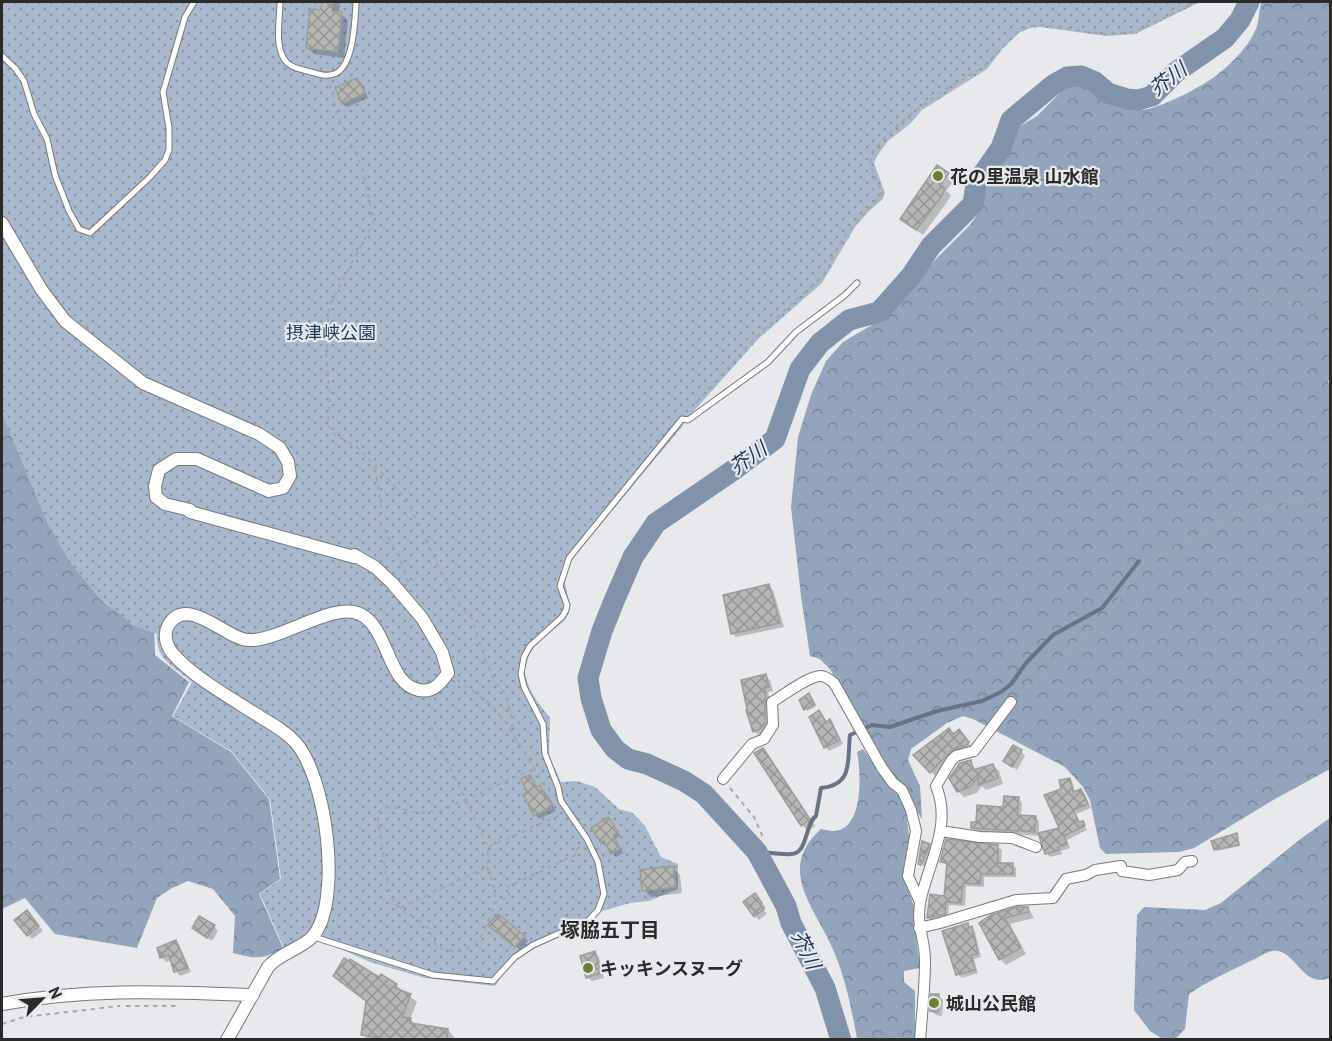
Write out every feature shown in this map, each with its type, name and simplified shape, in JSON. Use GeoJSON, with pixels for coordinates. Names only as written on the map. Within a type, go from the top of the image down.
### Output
{"type":"FeatureCollection","features":[{"type":"Feature","properties":{"kind":"street"},"geometry":{"type":"LineString","coordinates":[[2,223],[41,289],[66,321],[143,383],[259,434],[280,448],[288,462],[290,476],[283,488],[269,491],[197,459],[176,459],[159,470],[155,486],[156,497],[165,504],[190,510],[190,512],[354,557],[354,555],[375,567],[422,618],[442,652],[448,673],[439,686],[426,691],[411,689],[402,681],[372,623],[360,614],[345,610],[262,639],[248,640],[235,637],[202,617],[189,613],[176,618],[168,626],[166,638],[172,654],[205,680],[287,734],[300,747],[310,764],[324,823],[329,864],[326,907],[312,937],[272,963],[265,971],[227,1040]]}},
{"type":"Feature","properties":{"kind":"street"},"geometry":{"type":"LineString","coordinates":[[723,779],[752,744],[764,739],[773,725],[772,702],[810,679],[827,677],[834,683],[882,768],[893,783],[902,790],[911,810],[916,831],[908,876],[920,902]]}},
{"type":"Feature","properties":{"kind":"street"},"geometry":{"type":"LineString","coordinates":[[921,1040],[925,959],[919,928],[920,902],[943,819],[936,786],[946,767],[956,756],[974,751],[1011,702]]}},
{"type":"Feature","properties":{"kind":"street"},"geometry":{"type":"LineString","coordinates":[[941,831],[980,837],[1012,838],[1036,847]]}},
{"type":"Feature","properties":{"kind":"street"},"geometry":{"type":"LineString","coordinates":[[919,928],[1016,900],[1053,898],[1066,879],[1086,875],[1095,870],[1121,866],[1122,872],[1149,875],[1178,870],[1185,862],[1192,861]]}},
{"type":"Feature","properties":{"kind":"street"},"geometry":{"type":"LineString","coordinates":[[2,1004],[103,992],[152,991],[253,995]]}},
{"type":"Feature","properties":{"kind":"street"},"geometry":{"type":"LineString","coordinates":[[230,994],[239,1000],[243,1010]]}},
{"type":"Feature","properties":{"kind":"lane"},"geometry":{"type":"LineString","coordinates":[[2,56],[15,68],[24,81],[34,114],[47,139],[55,175],[69,211],[79,229],[90,233],[165,160],[169,150],[169,128],[163,92],[185,17],[194,2]]}},
{"type":"Feature","properties":{"kind":"lane"},"geometry":{"type":"LineString","coordinates":[[280,2],[279,47],[286,62],[292,67],[329,75],[336,74],[345,66],[352,44],[356,2]]}},
{"type":"Feature","properties":{"kind":"lane"},"geometry":{"type":"LineString","coordinates":[[312,937],[433,975],[493,981],[515,957],[533,945],[588,920],[598,910],[603,894],[598,862],[589,843],[561,801],[545,754],[543,724],[524,687],[521,674],[524,657],[530,646],[562,617],[566,610],[567,605],[560,586],[569,558],[682,419],[688,420],[705,409],[768,362],[796,332],[845,295],[857,283]]}},
{"type":"Feature","properties":{"kind":"path"},"geometry":{"type":"LineString","coordinates":[[682,419],[755,338],[828,272],[833,256],[843,238],[882,194],[870,165],[873,151],[906,118],[944,90],[984,67],[1009,38],[1029,26],[1043,25],[1104,34],[1135,32],[1197,2]]}},
{"type":"Feature","properties":{"kind":"path"},"geometry":{"type":"LineString","coordinates":[[329,75],[337,114],[362,167],[374,222],[329,309],[326,360],[330,392],[328,425],[335,435],[356,446],[406,498],[447,584],[457,602],[471,619],[496,683],[505,693],[512,719],[512,734]]}},
{"type":"Feature","properties":{"kind":"path"},"geometry":{"type":"LineString","coordinates":[[1260,301],[1324,305],[1330,310]]}},
{"type":"Feature","properties":{"kind":"path"},"geometry":{"type":"LineString","coordinates":[[375,467],[381,504],[379,519],[398,555],[410,585]]}},
{"type":"Feature","properties":{"kind":"path"},"geometry":{"type":"LineString","coordinates":[[1011,702],[1109,615],[1141,564],[1242,512],[1330,497]]}},
{"type":"Feature","properties":{"kind":"path"},"geometry":{"type":"LineString","coordinates":[[448,673],[491,704],[533,769],[551,793],[561,801]]}},
{"type":"Feature","properties":{"kind":"path"},"geometry":{"type":"LineString","coordinates":[[431,727],[465,801],[488,847],[487,867],[493,882],[496,902],[480,940],[471,948],[441,949],[427,926],[410,917],[400,908],[392,895],[378,813],[381,809],[392,807],[418,813],[441,811],[465,801],[533,769]]}},
{"type":"Feature","properties":{"kind":"path"},"geometry":{"type":"LineString","coordinates":[[723,779],[754,817],[763,837]]}},
{"type":"Feature","properties":{"kind":"path"},"geometry":{"type":"LineString","coordinates":[[488,847],[568,812]]}},
{"type":"Feature","properties":{"kind":"path"},"geometry":{"type":"LineString","coordinates":[[496,902],[510,896],[507,887],[575,855],[578,848],[589,843]]}},
{"type":"Feature","properties":{"kind":"path"},"geometry":{"type":"LineString","coordinates":[[400,908],[487,867]]}},
{"type":"Feature","properties":{"kind":"path"},"geometry":{"type":"LineString","coordinates":[[2,1024],[24,1017],[57,1012],[121,1006],[179,1006]]}},
{"type":"Feature","properties":{"kind":"green space","name":"摂津峡公園"},"geometry":{"type":"Polygon","coordinates":[[[2,2],[1200,2],[1135,34],[1106,36],[1040,27],[1030,28],[1019,33],[1003,48],[987,69],[922,110],[911,123],[888,141],[877,156],[874,163],[885,193],[882,200],[855,227],[822,283],[759,338],[693,412],[571,560],[564,580],[570,605],[569,613],[564,621],[539,641],[530,653],[524,670],[529,687],[550,718],[549,756],[561,782],[577,781],[595,787],[619,809],[633,813],[645,826],[661,857],[678,864],[678,889],[649,901],[630,903],[602,911],[592,922],[522,955],[507,969],[495,986],[425,978],[370,962],[325,942],[304,938],[284,948],[260,894],[281,879],[270,799],[231,751],[173,716],[192,682],[163,657],[157,643],[157,634],[132,625],[99,598],[69,561],[46,520],[2,414],[2,2]]]}},
{"type":"Feature","properties":{"kind":"green space"},"geometry":{"type":"Polygon","coordinates":[[[1262,2],[1330,2],[1330,379],[1328,381],[1330,388],[1330,769],[1194,848],[1179,852],[1106,854],[1100,848],[1090,800],[1083,787],[1065,767],[963,716],[947,723],[911,749],[908,760],[920,786],[922,819],[871,742],[830,669],[820,659],[810,656],[791,507],[798,437],[811,395],[826,361],[843,342],[887,316],[929,266],[970,225],[979,212],[984,187],[1017,128],[1037,116],[1065,88],[1074,83],[1129,109],[1146,110],[1167,103],[1217,75],[1234,60],[1245,48],[1256,29],[1262,2]]]}},
{"type":"Feature","properties":{"kind":"green space"},"geometry":{"type":"Polygon","coordinates":[[[2,253],[154,618],[155,655],[189,682],[172,716],[231,752],[269,799],[280,879],[259,894],[283,948],[270,955],[253,957],[233,953],[235,916],[213,889],[188,881],[157,898],[137,948],[55,934],[25,898],[2,909],[2,253]]]}},
{"type":"Feature","properties":{"kind":"green space"},"geometry":{"type":"Polygon","coordinates":[[[863,749],[890,787],[900,797],[906,813],[910,843],[904,866],[907,887],[916,912],[915,929],[920,968],[904,971],[904,982],[915,991],[915,1039],[857,1039],[839,964],[804,891],[800,875],[801,860],[807,845],[821,829],[835,831],[844,828],[856,810],[859,785],[857,752],[863,749]]]}},
{"type":"Feature","properties":{"kind":"green space"},"geometry":{"type":"Polygon","coordinates":[[[1330,818],[1330,978],[1320,980],[1312,978],[1287,956],[1272,951],[1189,994],[1185,1029],[1176,1038],[1161,1038],[1150,1031],[1134,1010],[1137,915],[1144,907],[1205,910],[1221,903],[1330,818]]]}},
{"type":"Feature","properties":{"kind":"building"},"geometry":{"type":"Polygon","coordinates":[[[322,2],[333,2],[332,11],[342,12],[338,52],[306,48],[310,9],[321,10],[322,2]]]}},
{"type":"Feature","properties":{"kind":"building"},"geometry":{"type":"Polygon","coordinates":[[[357,78],[365,93],[342,104],[335,88],[357,78]]]}},
{"type":"Feature","properties":{"kind":"building"},"geometry":{"type":"Polygon","coordinates":[[[937,165],[949,173],[940,185],[945,188],[942,196],[916,230],[900,219],[937,165]]]}},
{"type":"Feature","properties":{"kind":"building"},"geometry":{"type":"Polygon","coordinates":[[[769,584],[780,623],[731,634],[723,595],[769,584]]]}},
{"type":"Feature","properties":{"kind":"building"},"geometry":{"type":"Polygon","coordinates":[[[766,674],[769,687],[765,688],[765,723],[762,728],[753,732],[746,710],[741,680],[766,674]]]}},
{"type":"Feature","properties":{"kind":"building"},"geometry":{"type":"Polygon","coordinates":[[[809,693],[815,705],[804,710],[799,700],[809,693]]]}},
{"type":"Feature","properties":{"kind":"building"},"geometry":{"type":"Polygon","coordinates":[[[819,710],[826,722],[830,719],[840,740],[824,748],[809,717],[819,710]]]}},
{"type":"Feature","properties":{"kind":"building"},"geometry":{"type":"Polygon","coordinates":[[[949,728],[953,734],[959,729],[969,742],[951,751],[930,773],[913,755],[949,728]]]}},
{"type":"Feature","properties":{"kind":"building"},"geometry":{"type":"Polygon","coordinates":[[[1013,745],[1022,750],[1012,767],[1003,761],[1013,745]]]}},
{"type":"Feature","properties":{"kind":"building"},"geometry":{"type":"Polygon","coordinates":[[[763,748],[810,819],[801,826],[754,753],[763,748]]]}},
{"type":"Feature","properties":{"kind":"building"},"geometry":{"type":"Polygon","coordinates":[[[971,760],[973,770],[993,764],[998,778],[978,785],[979,776],[970,787],[957,792],[949,778],[960,763],[971,760]]]}},
{"type":"Feature","properties":{"kind":"building"},"geometry":{"type":"Polygon","coordinates":[[[530,775],[536,787],[540,785],[545,797],[548,796],[553,806],[534,816],[523,795],[527,792],[521,779],[530,775]]]}},
{"type":"Feature","properties":{"kind":"building"},"geometry":{"type":"Polygon","coordinates":[[[1070,778],[1073,792],[1081,789],[1088,804],[1073,810],[1079,822],[1083,821],[1085,826],[1064,836],[1067,844],[1058,847],[1059,850],[1045,854],[1038,833],[1059,828],[1044,795],[1061,789],[1059,780],[1070,778]]]}},
{"type":"Feature","properties":{"kind":"building"},"geometry":{"type":"Polygon","coordinates":[[[1004,796],[1019,797],[1017,815],[1036,816],[1035,832],[971,828],[971,822],[976,822],[977,805],[1003,807],[1004,796]]]}},
{"type":"Feature","properties":{"kind":"building"},"geometry":{"type":"Polygon","coordinates":[[[608,817],[618,832],[613,835],[620,849],[611,854],[604,841],[601,843],[591,828],[608,817]]]}},
{"type":"Feature","properties":{"kind":"building"},"geometry":{"type":"Polygon","coordinates":[[[1237,833],[1239,845],[1214,850],[1211,841],[1237,833]]]}},
{"type":"Feature","properties":{"kind":"building"},"geometry":{"type":"Polygon","coordinates":[[[946,839],[998,845],[998,863],[1013,863],[1013,874],[981,874],[980,884],[963,883],[961,903],[946,902],[945,914],[927,918],[930,894],[944,896],[947,863],[940,862],[946,839]]]}},
{"type":"Feature","properties":{"kind":"building"},"geometry":{"type":"Polygon","coordinates":[[[922,841],[930,844],[921,865],[918,864],[922,841]]]}},
{"type":"Feature","properties":{"kind":"building"},"geometry":{"type":"Polygon","coordinates":[[[673,866],[676,887],[642,891],[640,870],[673,866]]]}},
{"type":"Feature","properties":{"kind":"building"},"geometry":{"type":"Polygon","coordinates":[[[755,893],[764,909],[754,917],[743,902],[755,893]]]}},
{"type":"Feature","properties":{"kind":"building"},"geometry":{"type":"Polygon","coordinates":[[[1017,907],[1028,907],[1029,912],[1005,918],[1021,948],[999,960],[979,923],[991,915],[1017,907]]]}},
{"type":"Feature","properties":{"kind":"building"},"geometry":{"type":"Polygon","coordinates":[[[27,910],[39,926],[27,936],[14,920],[27,910]]]}},
{"type":"Feature","properties":{"kind":"building"},"geometry":{"type":"Polygon","coordinates":[[[498,914],[525,936],[515,947],[488,925],[498,914]]]}},
{"type":"Feature","properties":{"kind":"building"},"geometry":{"type":"Polygon","coordinates":[[[199,916],[215,925],[207,938],[192,928],[199,916]]]}},
{"type":"Feature","properties":{"kind":"building"},"geometry":{"type":"Polygon","coordinates":[[[968,923],[969,928],[972,926],[978,954],[971,955],[975,970],[956,975],[942,931],[968,923]]]}},
{"type":"Feature","properties":{"kind":"building"},"geometry":{"type":"Polygon","coordinates":[[[176,940],[188,968],[174,972],[169,955],[160,958],[157,948],[176,940]]]}},
{"type":"Feature","properties":{"kind":"building"},"geometry":{"type":"Polygon","coordinates":[[[595,951],[601,973],[586,978],[580,956],[595,951]]]}},
{"type":"Feature","properties":{"kind":"building"},"geometry":{"type":"Polygon","coordinates":[[[344,958],[349,961],[350,959],[379,977],[381,974],[397,984],[395,988],[411,994],[402,1017],[411,1018],[410,1023],[448,1029],[447,1040],[392,1040],[361,1035],[366,1001],[333,976],[344,958]]]}},
{"type":"Feature","properties":{"kind":"building","name":"城山公民館"},"geometry":{"type":"Polygon","coordinates":[[[931,994],[939,994],[938,1012],[930,1011],[931,994]]]}},
{"type":"Feature","properties":{"kind":"waterway","name":"芥川"},"geometry":{"type":"LineString","coordinates":[[841,1040],[825,988],[757,852],[704,794],[684,781],[647,764],[628,759],[615,749],[601,730],[591,698],[588,678],[602,631],[633,557],[656,523],[775,439],[800,369],[820,343],[849,320],[879,312],[911,276],[931,246],[973,204],[976,184],[1001,148],[1011,120],[1053,85],[1067,77],[1081,76],[1095,82],[1108,93],[1127,99],[1138,100],[1152,96],[1176,72],[1225,38],[1240,20],[1249,2]]}},
{"type":"Feature","properties":{"kind":"waterway"},"geometry":{"type":"LineString","coordinates":[[757,852],[791,854],[801,849],[812,820],[816,816],[821,788],[832,786],[844,777],[847,770],[850,735],[872,725],[890,727],[937,711],[982,701],[1001,692],[1011,684],[1026,663],[1053,635],[1102,608],[1139,561]]}},
{"type":"Feature","properties":{"kind":"place","name":"花の里温泉 山水館"},"geometry":{"type":"Point","coordinates":[938,176]}},
{"type":"Feature","properties":{"kind":"place","name":"キッキンスヌーグ"},"geometry":{"type":"Point","coordinates":[588,968]}},
{"type":"Feature","properties":{"kind":"place","name":"城山公民館"},"geometry":{"type":"Point","coordinates":[934,1003]}},
{"type":"Feature","properties":{"kind":"district","name":"塚脇五丁目"},"geometry":{"type":"Point","coordinates":[610,930]}}]}
